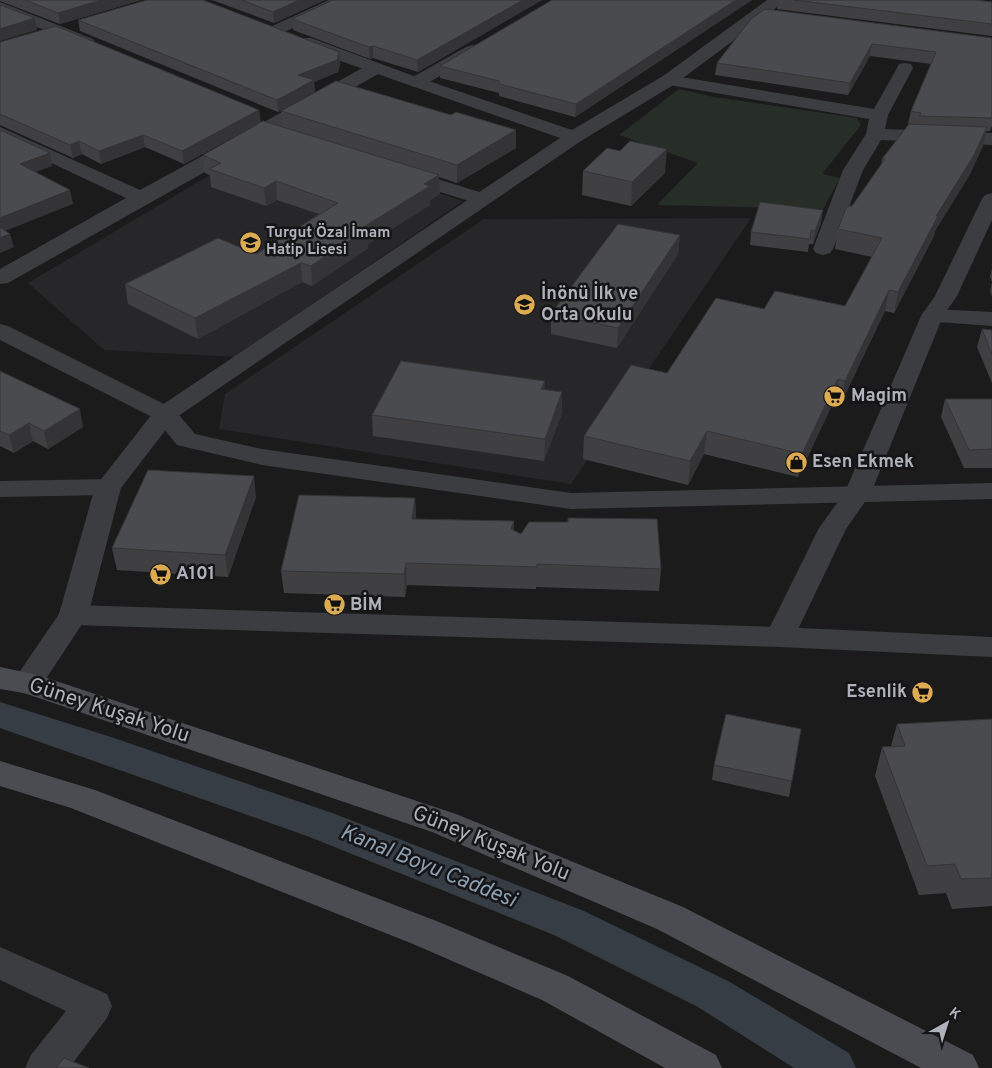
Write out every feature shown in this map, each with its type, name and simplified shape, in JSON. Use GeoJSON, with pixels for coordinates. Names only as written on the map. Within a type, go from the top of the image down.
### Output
{"type":"FeatureCollection","features":[{"type":"Feature","properties":{"kind":"main road","name":"Güney Kuşak Yolu"},"geometry":{"type":"LineString","coordinates":[[14,680],[444,823],[670,918],[959,1068]]}},
{"type":"Feature","properties":{"kind":"main road"},"geometry":{"type":"LineString","coordinates":[[0,772],[83,799],[435,936],[555,988],[702,1068]]}},
{"type":"Feature","properties":{"kind":"street"},"geometry":{"type":"LineString","coordinates":[[276,30],[342,0]]}},
{"type":"Feature","properties":{"kind":"street"},"geometry":{"type":"LineString","coordinates":[[0,7],[106,50]]}},
{"type":"Feature","properties":{"kind":"street"},"geometry":{"type":"LineString","coordinates":[[14,680],[73,615],[108,487],[165,414],[574,136],[669,80],[771,10]]}},
{"type":"Feature","properties":{"kind":"street"},"geometry":{"type":"LineString","coordinates":[[33,38],[85,23]]}},
{"type":"Feature","properties":{"kind":"street"},"geometry":{"type":"LineString","coordinates":[[258,23],[374,69],[574,136]]}},
{"type":"Feature","properties":{"kind":"street"},"geometry":{"type":"LineString","coordinates":[[417,82],[483,44]]}},
{"type":"Feature","properties":{"kind":"street"},"geometry":{"type":"LineString","coordinates":[[824,248],[853,170],[875,134],[879,115],[905,68]]}},
{"type":"Feature","properties":{"kind":"street"},"geometry":{"type":"LineString","coordinates":[[0,278],[140,197],[374,69]]}},
{"type":"Feature","properties":{"kind":"street"},"geometry":{"type":"LineString","coordinates":[[669,80],[879,115]]}},
{"type":"Feature","properties":{"kind":"street"},"geometry":{"type":"LineString","coordinates":[[0,132],[140,197]]}},
{"type":"Feature","properties":{"kind":"street"},"geometry":{"type":"LineString","coordinates":[[875,134],[992,140]]}},
{"type":"Feature","properties":{"kind":"street"},"geometry":{"type":"LineString","coordinates":[[388,169],[482,199]]}},
{"type":"Feature","properties":{"kind":"street"},"geometry":{"type":"LineString","coordinates":[[780,637],[833,528],[858,493],[932,316],[946,296],[992,199]]}},
{"type":"Feature","properties":{"kind":"street"},"geometry":{"type":"LineString","coordinates":[[932,316],[992,319]]}},
{"type":"Feature","properties":{"kind":"street"},"geometry":{"type":"LineString","coordinates":[[0,331],[165,414],[186,440],[262,458],[571,501],[992,491]]}},
{"type":"Feature","properties":{"kind":"street"},"geometry":{"type":"LineString","coordinates":[[0,489],[108,487]]}},
{"type":"Feature","properties":{"kind":"street"},"geometry":{"type":"LineString","coordinates":[[73,615],[780,637],[992,647]]}},
{"type":"Feature","properties":{"kind":"street"},"geometry":{"type":"LineString","coordinates":[[0,963],[93,1006],[45,1068]]}},
{"type":"Feature","properties":{"kind":"shaded area"},"geometry":{"type":"Polygon","coordinates":[[[679,89],[714,97],[857,118],[861,125],[822,174],[840,178],[823,209],[657,205],[698,163],[619,135],[679,89]]]}},
{"type":"Feature","properties":{"kind":"shaded area","name":"Turgut Özal İmam Hatip Lisesi"},"geometry":{"type":"Polygon","coordinates":[[[272,138],[463,201],[235,357],[104,350],[28,283],[272,138]]]}},
{"type":"Feature","properties":{"kind":"shaded area","name":"İnönü İlk ve Orta Okulu"},"geometry":{"type":"Polygon","coordinates":[[[751,218],[571,484],[219,429],[225,394],[484,219],[751,218]]]}},
{"type":"Feature","properties":{"kind":"building"},"geometry":{"type":"Polygon","coordinates":[[[25,0],[101,0],[58,13],[25,0]]]}},
{"type":"Feature","properties":{"kind":"building"},"geometry":{"type":"Polygon","coordinates":[[[147,0],[203,0],[339,52],[337,60],[298,75],[314,80],[277,100],[78,20],[147,0]]]}},
{"type":"Feature","properties":{"kind":"building"},"geometry":{"type":"Polygon","coordinates":[[[241,0],[299,0],[273,12],[241,0]]]}},
{"type":"Feature","properties":{"kind":"building"},"geometry":{"type":"Polygon","coordinates":[[[333,0],[523,0],[417,60],[373,46],[369,47],[292,19],[333,0]]]}},
{"type":"Feature","properties":{"kind":"building"},"geometry":{"type":"Polygon","coordinates":[[[552,0],[736,0],[576,104],[440,66],[552,0]]]}},
{"type":"Feature","properties":{"kind":"building"},"geometry":{"type":"Polygon","coordinates":[[[794,0],[975,0],[992,2],[992,24],[794,0]]]}},
{"type":"Feature","properties":{"kind":"building"},"geometry":{"type":"Polygon","coordinates":[[[0,5],[35,18],[0,29],[0,5]]]}},
{"type":"Feature","properties":{"kind":"building"},"geometry":{"type":"Polygon","coordinates":[[[765,9],[992,38],[992,118],[919,116],[921,113],[911,111],[936,52],[872,44],[850,83],[717,63],[751,19],[765,9]]]}},
{"type":"Feature","properties":{"kind":"building"},"geometry":{"type":"Polygon","coordinates":[[[56,26],[259,110],[182,151],[143,135],[99,151],[79,141],[70,145],[0,114],[0,42],[56,26]]]}},
{"type":"Feature","properties":{"kind":"building"},"geometry":{"type":"Polygon","coordinates":[[[336,81],[451,115],[456,112],[516,130],[457,165],[281,111],[336,81]]]}},
{"type":"Feature","properties":{"kind":"building"},"geometry":{"type":"Polygon","coordinates":[[[263,121],[439,175],[424,184],[430,186],[362,228],[367,229],[311,266],[301,263],[195,318],[125,284],[218,238],[256,254],[338,203],[276,181],[264,188],[209,169],[221,163],[203,155],[263,121]]]}},
{"type":"Feature","properties":{"kind":"building"},"geometry":{"type":"Polygon","coordinates":[[[909,124],[987,127],[974,155],[936,216],[938,216],[898,292],[889,290],[845,381],[838,379],[802,454],[707,431],[690,461],[584,436],[631,365],[667,373],[716,298],[764,309],[775,291],[845,306],[882,238],[838,229],[847,206],[852,206],[885,159],[882,159],[909,124]]]}},
{"type":"Feature","properties":{"kind":"building"},"geometry":{"type":"Polygon","coordinates":[[[0,130],[50,153],[20,164],[70,190],[0,218],[0,130]]]}},
{"type":"Feature","properties":{"kind":"building"},"geometry":{"type":"Polygon","coordinates":[[[630,141],[667,149],[632,182],[583,171],[607,148],[620,151],[630,141]]]}},
{"type":"Feature","properties":{"kind":"building"},"geometry":{"type":"Polygon","coordinates":[[[760,202],[823,210],[815,231],[811,230],[810,239],[751,232],[760,202]]]}},
{"type":"Feature","properties":{"kind":"building"},"geometry":{"type":"Polygon","coordinates":[[[618,224],[680,235],[618,328],[551,314],[618,224]]]}},
{"type":"Feature","properties":{"kind":"building"},"geometry":{"type":"Polygon","coordinates":[[[0,227],[10,234],[0,238],[0,227]]]}},
{"type":"Feature","properties":{"kind":"building"},"geometry":{"type":"Polygon","coordinates":[[[982,329],[992,330],[992,355],[982,329]]]}},
{"type":"Feature","properties":{"kind":"building"},"geometry":{"type":"Polygon","coordinates":[[[401,361],[545,381],[541,389],[562,392],[545,439],[372,415],[401,361]]]}},
{"type":"Feature","properties":{"kind":"building"},"geometry":{"type":"Polygon","coordinates":[[[0,371],[80,409],[44,431],[29,423],[9,435],[0,431],[0,371]]]}},
{"type":"Feature","properties":{"kind":"building"},"geometry":{"type":"Polygon","coordinates":[[[945,399],[992,399],[992,449],[969,450],[945,399]]]}},
{"type":"Feature","properties":{"kind":"building"},"geometry":{"type":"Polygon","coordinates":[[[148,470],[254,476],[225,555],[112,548],[148,470]]]}},
{"type":"Feature","properties":{"kind":"building"},"geometry":{"type":"Polygon","coordinates":[[[299,495],[415,498],[412,519],[514,521],[511,529],[521,534],[529,522],[568,522],[568,518],[657,519],[661,569],[537,564],[537,567],[406,563],[404,574],[281,571],[299,495]]]}},
{"type":"Feature","properties":{"kind":"building"},"geometry":{"type":"Polygon","coordinates":[[[726,714],[801,729],[792,781],[714,765],[726,714]]]}},
{"type":"Feature","properties":{"kind":"building"},"geometry":{"type":"Polygon","coordinates":[[[992,719],[992,878],[961,879],[955,864],[927,866],[882,747],[905,746],[897,724],[992,719]]]}},
{"type":"Feature","properties":{"kind":"building"},"geometry":{"type":"Polygon","coordinates":[[[64,1058],[89,1068],[56,1068],[64,1058]]]}},
{"type":"Feature","properties":{"kind":"waterway","name":"Kanal Boyu Caddesi"},"geometry":{"type":"LineString","coordinates":[[0,715],[101,748],[321,825],[569,923],[713,994],[833,1068]]}},
{"type":"Feature","properties":{"kind":"place","name":"Turgut Özal İmam Hatip Lisesi"},"geometry":{"type":"Point","coordinates":[250,242]}},
{"type":"Feature","properties":{"kind":"place","name":"İnönü İlk ve Orta Okulu"},"geometry":{"type":"Point","coordinates":[525,304]}},
{"type":"Feature","properties":{"kind":"place","name":"Magim"},"geometry":{"type":"Point","coordinates":[835,396]}},
{"type":"Feature","properties":{"kind":"place","name":"Esen Ekmek"},"geometry":{"type":"Point","coordinates":[796,462]}},
{"type":"Feature","properties":{"kind":"place","name":"A101"},"geometry":{"type":"Point","coordinates":[160,574]}},
{"type":"Feature","properties":{"kind":"place","name":"BİM"},"geometry":{"type":"Point","coordinates":[334,605]}},
{"type":"Feature","properties":{"kind":"place","name":"Esenlik"},"geometry":{"type":"Point","coordinates":[923,692]}}]}
